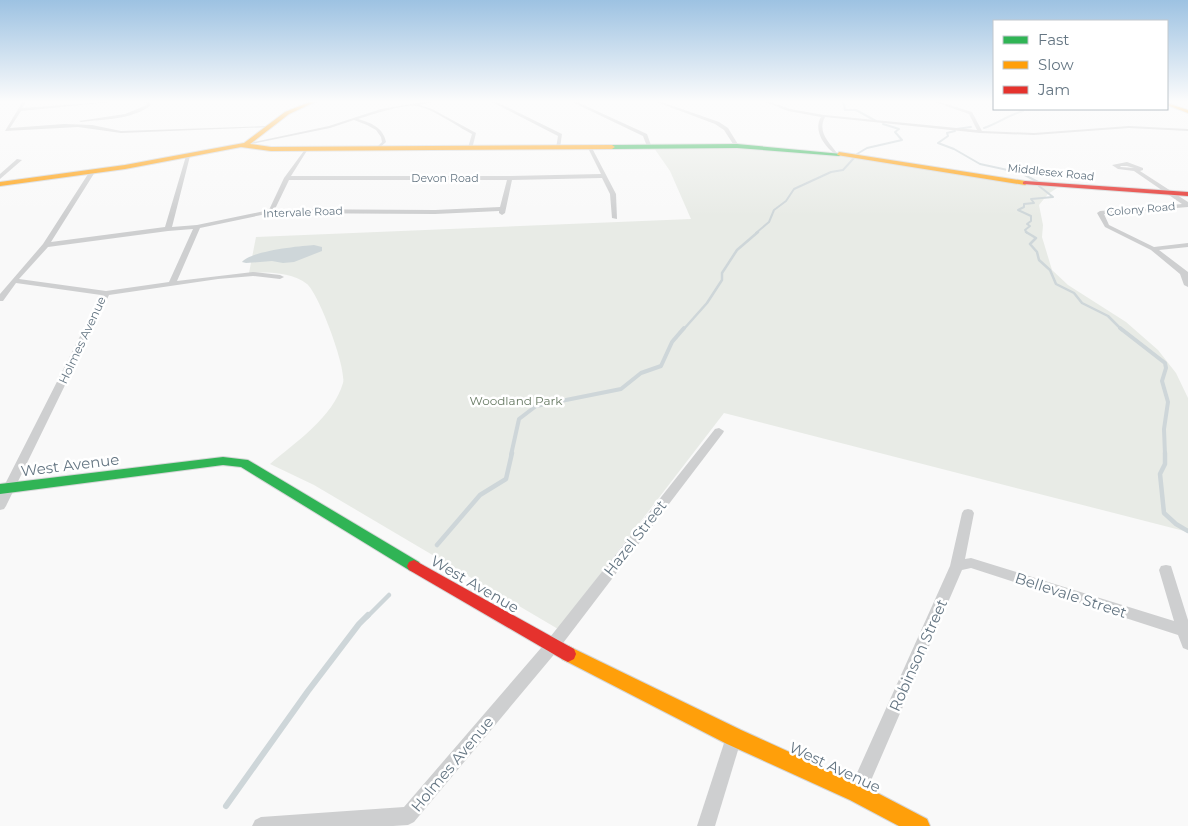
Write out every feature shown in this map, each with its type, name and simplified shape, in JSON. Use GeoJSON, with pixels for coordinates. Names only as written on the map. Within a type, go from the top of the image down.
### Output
{"type":"FeatureCollection","features":[{"type":"Feature","properties":{"kind":"street"},"geometry":{"type":"LineString","coordinates":[[250,146],[256,140]]}},
{"type":"Feature","properties":{"kind":"street"},"geometry":{"type":"LineString","coordinates":[[250,146],[277,140]]}},
{"type":"Feature","properties":{"kind":"street"},"geometry":{"type":"LineString","coordinates":[[378,148],[384,142],[383,140]]}},
{"type":"Feature","properties":{"kind":"street"},"geometry":{"type":"LineString","coordinates":[[470,148],[472,140]]}},
{"type":"Feature","properties":{"kind":"street"},"geometry":{"type":"LineString","coordinates":[[558,148],[559,140]]}},
{"type":"Feature","properties":{"kind":"street"},"geometry":{"type":"LineString","coordinates":[[647,140],[650,148]]}},
{"type":"Feature","properties":{"kind":"street"},"geometry":{"type":"LineString","coordinates":[[733,140],[737,146]]}},
{"type":"Feature","properties":{"kind":"street"},"geometry":{"type":"LineString","coordinates":[[827,140],[835,152]]}},
{"type":"Feature","properties":{"kind":"street","name":"Middlesex Road"},"geometry":{"type":"LineString","coordinates":[[0,184],[92,172],[250,146],[306,149],[737,146],[835,152],[1039,185],[1188,194]]}},
{"type":"Feature","properties":{"kind":"street"},"geometry":{"type":"LineString","coordinates":[[590,148],[613,194],[615,218]]}},
{"type":"Feature","properties":{"kind":"street"},"geometry":{"type":"LineString","coordinates":[[271,211],[287,178],[306,149]]}},
{"type":"Feature","properties":{"kind":"street"},"geometry":{"type":"LineString","coordinates":[[168,229],[188,156]]}},
{"type":"Feature","properties":{"kind":"street"},"geometry":{"type":"LineString","coordinates":[[0,177],[19,160]]}},
{"type":"Feature","properties":{"kind":"street","name":"Colony Road"},"geometry":{"type":"LineString","coordinates":[[1135,170],[1188,205]]}},
{"type":"Feature","properties":{"kind":"street"},"geometry":{"type":"LineString","coordinates":[[0,298],[46,245],[92,172]]}},
{"type":"Feature","properties":{"kind":"street","name":"Devon Road"},"geometry":{"type":"LineString","coordinates":[[287,178],[604,176]]}},
{"type":"Feature","properties":{"kind":"street","name":"Intervale Road"},"geometry":{"type":"LineString","coordinates":[[46,245],[197,227],[271,211],[503,211],[510,178]]}},
{"type":"Feature","properties":{"kind":"street","name":"Colony Road"},"geometry":{"type":"LineString","coordinates":[[1188,205],[1100,213],[1107,226],[1153,249],[1186,273],[1188,284]]}},
{"type":"Feature","properties":{"kind":"street"},"geometry":{"type":"LineString","coordinates":[[173,282],[197,227]]}},
{"type":"Feature","properties":{"kind":"street"},"geometry":{"type":"LineString","coordinates":[[1153,249],[1188,245]]}},
{"type":"Feature","properties":{"kind":"street"},"geometry":{"type":"LineString","coordinates":[[106,293],[173,282],[253,274],[273,274],[280,277]]}},
{"type":"Feature","properties":{"kind":"street","name":"Holmes Avenue"},"geometry":{"type":"LineString","coordinates":[[0,284],[14,281],[106,293],[5,488],[0,506]]}},
{"type":"Feature","properties":{"kind":"street","name":"Hazel Street"},"geometry":{"type":"LineString","coordinates":[[552,646],[719,431]]}},
{"type":"Feature","properties":{"kind":"street","name":"West Avenue"},"geometry":{"type":"LineString","coordinates":[[5,488],[223,461],[244,463],[354,531],[552,646],[734,737],[857,793],[920,826]]}},
{"type":"Feature","properties":{"kind":"street","name":"Robinson Street"},"geometry":{"type":"LineString","coordinates":[[857,793],[957,566],[968,513]]}},
{"type":"Feature","properties":{"kind":"street","name":"Bellevale Street"},"geometry":{"type":"LineString","coordinates":[[957,566],[972,563],[1186,637]]}},
{"type":"Feature","properties":{"kind":"street"},"geometry":{"type":"LineString","coordinates":[[1166,570],[1186,637]]}},
{"type":"Feature","properties":{"kind":"street","name":"Holmes Avenue"},"geometry":{"type":"LineString","coordinates":[[261,826],[408,816],[552,646]]}},
{"type":"Feature","properties":{"kind":"street"},"geometry":{"type":"LineString","coordinates":[[706,826],[734,737]]}},
{"type":"Feature","properties":{"kind":"green space","name":"Woodland Park"},"geometry":{"type":"Polygon","coordinates":[[[654,148],[743,148],[834,153],[1057,188],[1048,194],[1039,205],[1043,225],[1042,237],[1052,270],[1068,285],[1126,322],[1158,350],[1176,373],[1188,398],[1188,532],[724,413],[558,629],[314,485],[270,464],[302,438],[322,418],[338,395],[343,383],[343,375],[337,348],[325,316],[307,284],[287,275],[249,273],[256,237],[691,219],[670,171],[654,148]]]}},
{"type":"Feature","properties":{"kind":"shaded area"},"geometry":{"type":"Polygon","coordinates":[[[314,245],[322,247],[322,251],[294,262],[242,262],[247,258],[265,252],[314,245]]]}},
{"type":"Feature","properties":{"kind":"waterway"},"geometry":{"type":"LineString","coordinates":[[857,154],[867,148],[902,140]]}},
{"type":"Feature","properties":{"kind":"waterway"},"geometry":{"type":"LineString","coordinates":[[943,140],[938,143],[954,149],[980,164],[1021,173],[1038,182]]}},
{"type":"Feature","properties":{"kind":"waterway"},"geometry":{"type":"LineString","coordinates":[[756,233],[769,222],[774,210],[786,201],[794,189],[831,172],[843,170],[854,158]]}},
{"type":"Feature","properties":{"kind":"waterway"},"geometry":{"type":"LineString","coordinates":[[1027,232],[1025,230],[1030,226],[1027,224],[1031,221],[1031,216],[1018,210],[1024,207],[1024,204],[1034,203],[1031,199],[1053,197],[1039,186]]}},
{"type":"Feature","properties":{"kind":"waterway"},"geometry":{"type":"LineString","coordinates":[[683,330],[707,303],[722,280],[722,273],[737,250],[758,232]]}},
{"type":"Feature","properties":{"kind":"waterway"},"geometry":{"type":"LineString","coordinates":[[1027,232],[1036,238],[1030,244],[1037,252],[1039,260],[1050,270],[1056,284],[1074,293],[1082,303],[1108,316],[1120,328]]}},
{"type":"Feature","properties":{"kind":"waterway"},"geometry":{"type":"LineString","coordinates":[[511,455],[519,419],[536,406],[621,389],[641,373],[661,366],[672,342],[684,328]]}},
{"type":"Feature","properties":{"kind":"waterway"},"geometry":{"type":"LineString","coordinates":[[1120,328],[1165,363],[1166,368],[1162,381],[1168,402],[1164,429],[1165,455]]}},
{"type":"Feature","properties":{"kind":"waterway"},"geometry":{"type":"LineString","coordinates":[[437,545],[480,495],[506,479],[512,453]]}},
{"type":"Feature","properties":{"kind":"waterway"},"geometry":{"type":"LineString","coordinates":[[1165,455],[1165,464],[1160,474],[1164,513],[1176,524],[1188,531]]}},
{"type":"Feature","properties":{"kind":"waterway"},"geometry":{"type":"LineString","coordinates":[[367,617],[389,595]]}},
{"type":"Feature","properties":{"kind":"waterway"},"geometry":{"type":"LineString","coordinates":[[226,806],[308,691],[368,615]]}},
{"type":"Feature","properties":{"kind":"traffic: fast"},"geometry":{"type":"LineString","coordinates":[[612,147],[737,146],[839,154]]}},
{"type":"Feature","properties":{"kind":"traffic: fast"},"geometry":{"type":"LineString","coordinates":[[0,489],[223,461],[244,463],[414,566]]}},
{"type":"Feature","properties":{"kind":"traffic: slow"},"geometry":{"type":"LineString","coordinates":[[0,184],[125,167],[246,144],[252,140]]}},
{"type":"Feature","properties":{"kind":"traffic: slow"},"geometry":{"type":"LineString","coordinates":[[254,148],[246,144],[243,146],[271,149],[612,147]]}},
{"type":"Feature","properties":{"kind":"traffic: slow"},"geometry":{"type":"LineString","coordinates":[[839,154],[1025,183]]}},
{"type":"Feature","properties":{"kind":"traffic: slow"},"geometry":{"type":"LineString","coordinates":[[568,654],[734,737],[857,793],[920,826]]}},
{"type":"Feature","properties":{"kind":"traffic: jam"},"geometry":{"type":"LineString","coordinates":[[1025,183],[1188,194]]}},
{"type":"Feature","properties":{"kind":"traffic: jam"},"geometry":{"type":"LineString","coordinates":[[414,566],[568,654]]}}]}
